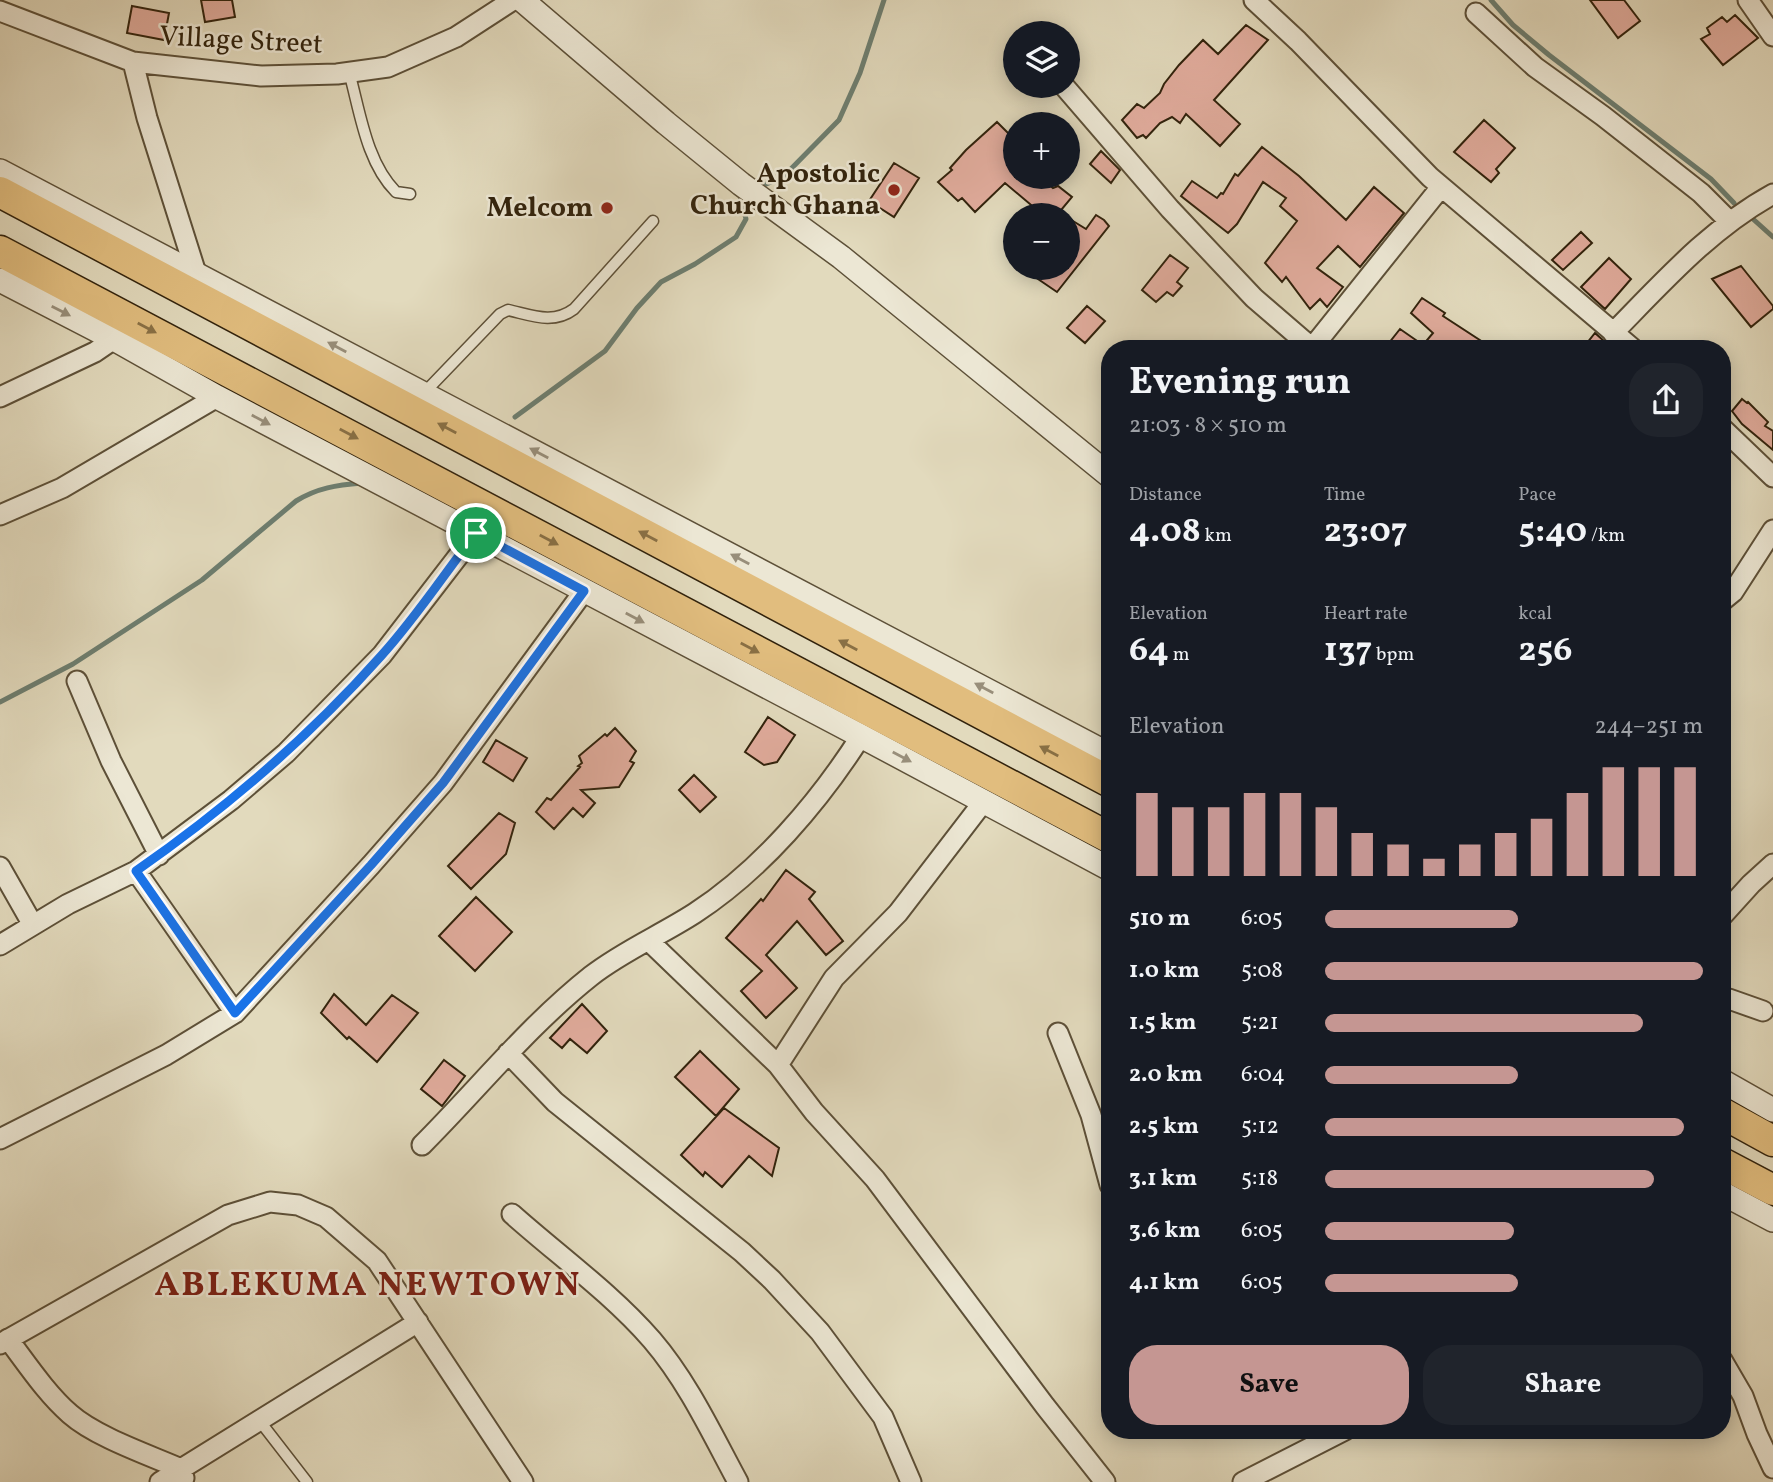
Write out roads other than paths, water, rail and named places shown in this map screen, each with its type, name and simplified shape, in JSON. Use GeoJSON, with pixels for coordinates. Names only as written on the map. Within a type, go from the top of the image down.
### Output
{"type":"FeatureCollection","features":[{"type":"Feature","properties":{"kind":"main road"},"geometry":{"type":"LineString","coordinates":[[0,192],[479,445],[935,692],[1101,777]]}},
{"type":"Feature","properties":{"kind":"main road"},"geometry":{"type":"LineString","coordinates":[[0,251],[1101,833]]}},
{"type":"Feature","properties":{"kind":"main road"},"geometry":{"type":"LineString","coordinates":[[912,733],[916,712],[935,692]]}},
{"type":"Feature","properties":{"kind":"main road"},"geometry":{"type":"LineString","coordinates":[[1731,1118],[1773,1141]]}},
{"type":"Feature","properties":{"kind":"main road"},"geometry":{"type":"LineString","coordinates":[[1731,1168],[1773,1190]]}},
{"type":"Feature","properties":{"kind":"street","name":"Village Street"},"geometry":{"type":"LineString","coordinates":[[0,11],[133,62],[261,76],[349,72],[388,66],[445,42],[513,0]]}},
{"type":"Feature","properties":{"kind":"street"},"geometry":{"type":"LineString","coordinates":[[522,0],[741,184],[841,257],[1101,469]]}},
{"type":"Feature","properties":{"kind":"street"},"geometry":{"type":"LineString","coordinates":[[1254,0],[1298,41],[1441,187],[1622,340]]}},
{"type":"Feature","properties":{"kind":"street"},"geometry":{"type":"LineString","coordinates":[[1748,0],[1773,36]]}},
{"type":"Feature","properties":{"kind":"street"},"geometry":{"type":"LineString","coordinates":[[1476,13],[1535,67],[1701,193],[1729,221]]}},
{"type":"Feature","properties":{"kind":"street"},"geometry":{"type":"LineString","coordinates":[[133,62],[147,118],[196,273]]}},
{"type":"Feature","properties":{"kind":"street"},"geometry":{"type":"LineString","coordinates":[[1075,98],[1170,209],[1244,288],[1303,340]]}},
{"type":"Feature","properties":{"kind":"street"},"geometry":{"type":"LineString","coordinates":[[0,171],[1101,750]]}},
{"type":"Feature","properties":{"kind":"street"},"geometry":{"type":"LineString","coordinates":[[1318,340],[1441,187]]}},
{"type":"Feature","properties":{"kind":"street"},"geometry":{"type":"LineString","coordinates":[[1614,333],[1699,247],[1729,221],[1773,194]]}},
{"type":"Feature","properties":{"kind":"street"},"geometry":{"type":"LineString","coordinates":[[0,280],[1101,864]]}},
{"type":"Feature","properties":{"kind":"street"},"geometry":{"type":"LineString","coordinates":[[0,397],[95,352],[114,339]]}},
{"type":"Feature","properties":{"kind":"street"},"geometry":{"type":"LineString","coordinates":[[0,514],[62,488],[217,397]]}},
{"type":"Feature","properties":{"kind":"street"},"geometry":{"type":"LineString","coordinates":[[1731,437],[1773,477]]}},
{"type":"Feature","properties":{"kind":"street"},"geometry":{"type":"LineString","coordinates":[[1731,594],[1773,530]]}},
{"type":"Feature","properties":{"kind":"street"},"geometry":{"type":"LineString","coordinates":[[0,945],[68,904],[136,871],[231,800],[286,752],[383,655],[476,533]]}},
{"type":"Feature","properties":{"kind":"street"},"geometry":{"type":"LineString","coordinates":[[0,1139],[166,1055],[235,1013],[443,783],[584,591]]}},
{"type":"Feature","properties":{"kind":"street"},"geometry":{"type":"LineString","coordinates":[[77,681],[111,761],[159,855]]}},
{"type":"Feature","properties":{"kind":"street"},"geometry":{"type":"LineString","coordinates":[[422,1145],[508,1053],[590,977],[618,957],[706,905],[741,877],[791,829],[839,771],[861,736]]}},
{"type":"Feature","properties":{"kind":"street"},"geometry":{"type":"LineString","coordinates":[[778,1065],[834,978],[898,913],[984,801]]}},
{"type":"Feature","properties":{"kind":"street"},"geometry":{"type":"LineString","coordinates":[[1731,906],[1773,864]]}},
{"type":"Feature","properties":{"kind":"street"},"geometry":{"type":"LineString","coordinates":[[0,867],[33,926]]}},
{"type":"Feature","properties":{"kind":"street"},"geometry":{"type":"LineString","coordinates":[[136,871],[235,1013]]}},
{"type":"Feature","properties":{"kind":"street"},"geometry":{"type":"LineString","coordinates":[[649,941],[778,1065],[814,1112],[875,1179],[1105,1482]]}},
{"type":"Feature","properties":{"kind":"street"},"geometry":{"type":"LineString","coordinates":[[1731,1000],[1763,1011]]}},
{"type":"Feature","properties":{"kind":"street"},"geometry":{"type":"LineString","coordinates":[[1058,1033],[1091,1115],[1101,1152]]}},
{"type":"Feature","properties":{"kind":"street"},"geometry":{"type":"LineString","coordinates":[[508,1053],[555,1102],[742,1252],[772,1280],[820,1332],[883,1417],[911,1482]]}},
{"type":"Feature","properties":{"kind":"street"},"geometry":{"type":"LineString","coordinates":[[1731,1086],[1773,1110]]}},
{"type":"Feature","properties":{"kind":"street"},"geometry":{"type":"LineString","coordinates":[[1731,1198],[1773,1220]]}},
{"type":"Feature","properties":{"kind":"street"},"geometry":{"type":"LineString","coordinates":[[183,1476],[92,1429],[71,1415],[4,1341],[228,1215],[270,1202],[298,1205],[326,1217],[377,1261],[523,1482]]}},
{"type":"Feature","properties":{"kind":"street"},"geometry":{"type":"LineString","coordinates":[[512,1214],[620,1308],[652,1340],[699,1409],[738,1482]]}},
{"type":"Feature","properties":{"kind":"street"},"geometry":{"type":"LineString","coordinates":[[160,1482],[183,1476],[259,1420],[418,1322]]}},
{"type":"Feature","properties":{"kind":"street"},"geometry":{"type":"LineString","coordinates":[[1731,1376],[1773,1468]]}},
{"type":"Feature","properties":{"kind":"street"},"geometry":{"type":"LineString","coordinates":[[1243,1482],[1327,1439]]}},
{"type":"Feature","properties":{"kind":"lane"},"geometry":{"type":"LineString","coordinates":[[349,72],[369,144],[381,172],[393,190],[400,194],[410,194]]}},
{"type":"Feature","properties":{"kind":"lane"},"geometry":{"type":"LineString","coordinates":[[424,393],[500,314],[508,310],[553,319],[567,315],[653,221]]}},
{"type":"Feature","properties":{"kind":"lane"},"geometry":{"type":"LineString","coordinates":[[259,1420],[307,1482]]}},
{"type":"Feature","properties":{"kind":"waterway"},"geometry":{"type":"LineString","coordinates":[[759,187],[783,177],[839,120],[860,73],[884,0]]}},
{"type":"Feature","properties":{"kind":"waterway"},"geometry":{"type":"LineString","coordinates":[[1491,0],[1513,25],[1711,179],[1734,203]]}},
{"type":"Feature","properties":{"kind":"waterway"},"geometry":{"type":"LineString","coordinates":[[515,417],[605,351],[637,308],[661,282],[736,237],[746,219],[739,191]]}},
{"type":"Feature","properties":{"kind":"waterway"},"geometry":{"type":"LineString","coordinates":[[1753,219],[1773,237]]}},
{"type":"Feature","properties":{"kind":"waterway"},"geometry":{"type":"LineString","coordinates":[[0,702],[73,664],[202,580],[296,501],[328,488],[362,483]]}},
{"type":"Feature","properties":{"kind":"place","name":"Apostolic Church Ghana"},"geometry":{"type":"Point","coordinates":[894,190]}},
{"type":"Feature","properties":{"kind":"place","name":"Melcom"},"geometry":{"type":"Point","coordinates":[607,208]}},
{"type":"Feature","properties":{"kind":"district","name":"ABLEKUMA NEWTOWN"},"geometry":{"type":"Point","coordinates":[368,1286]}}]}
